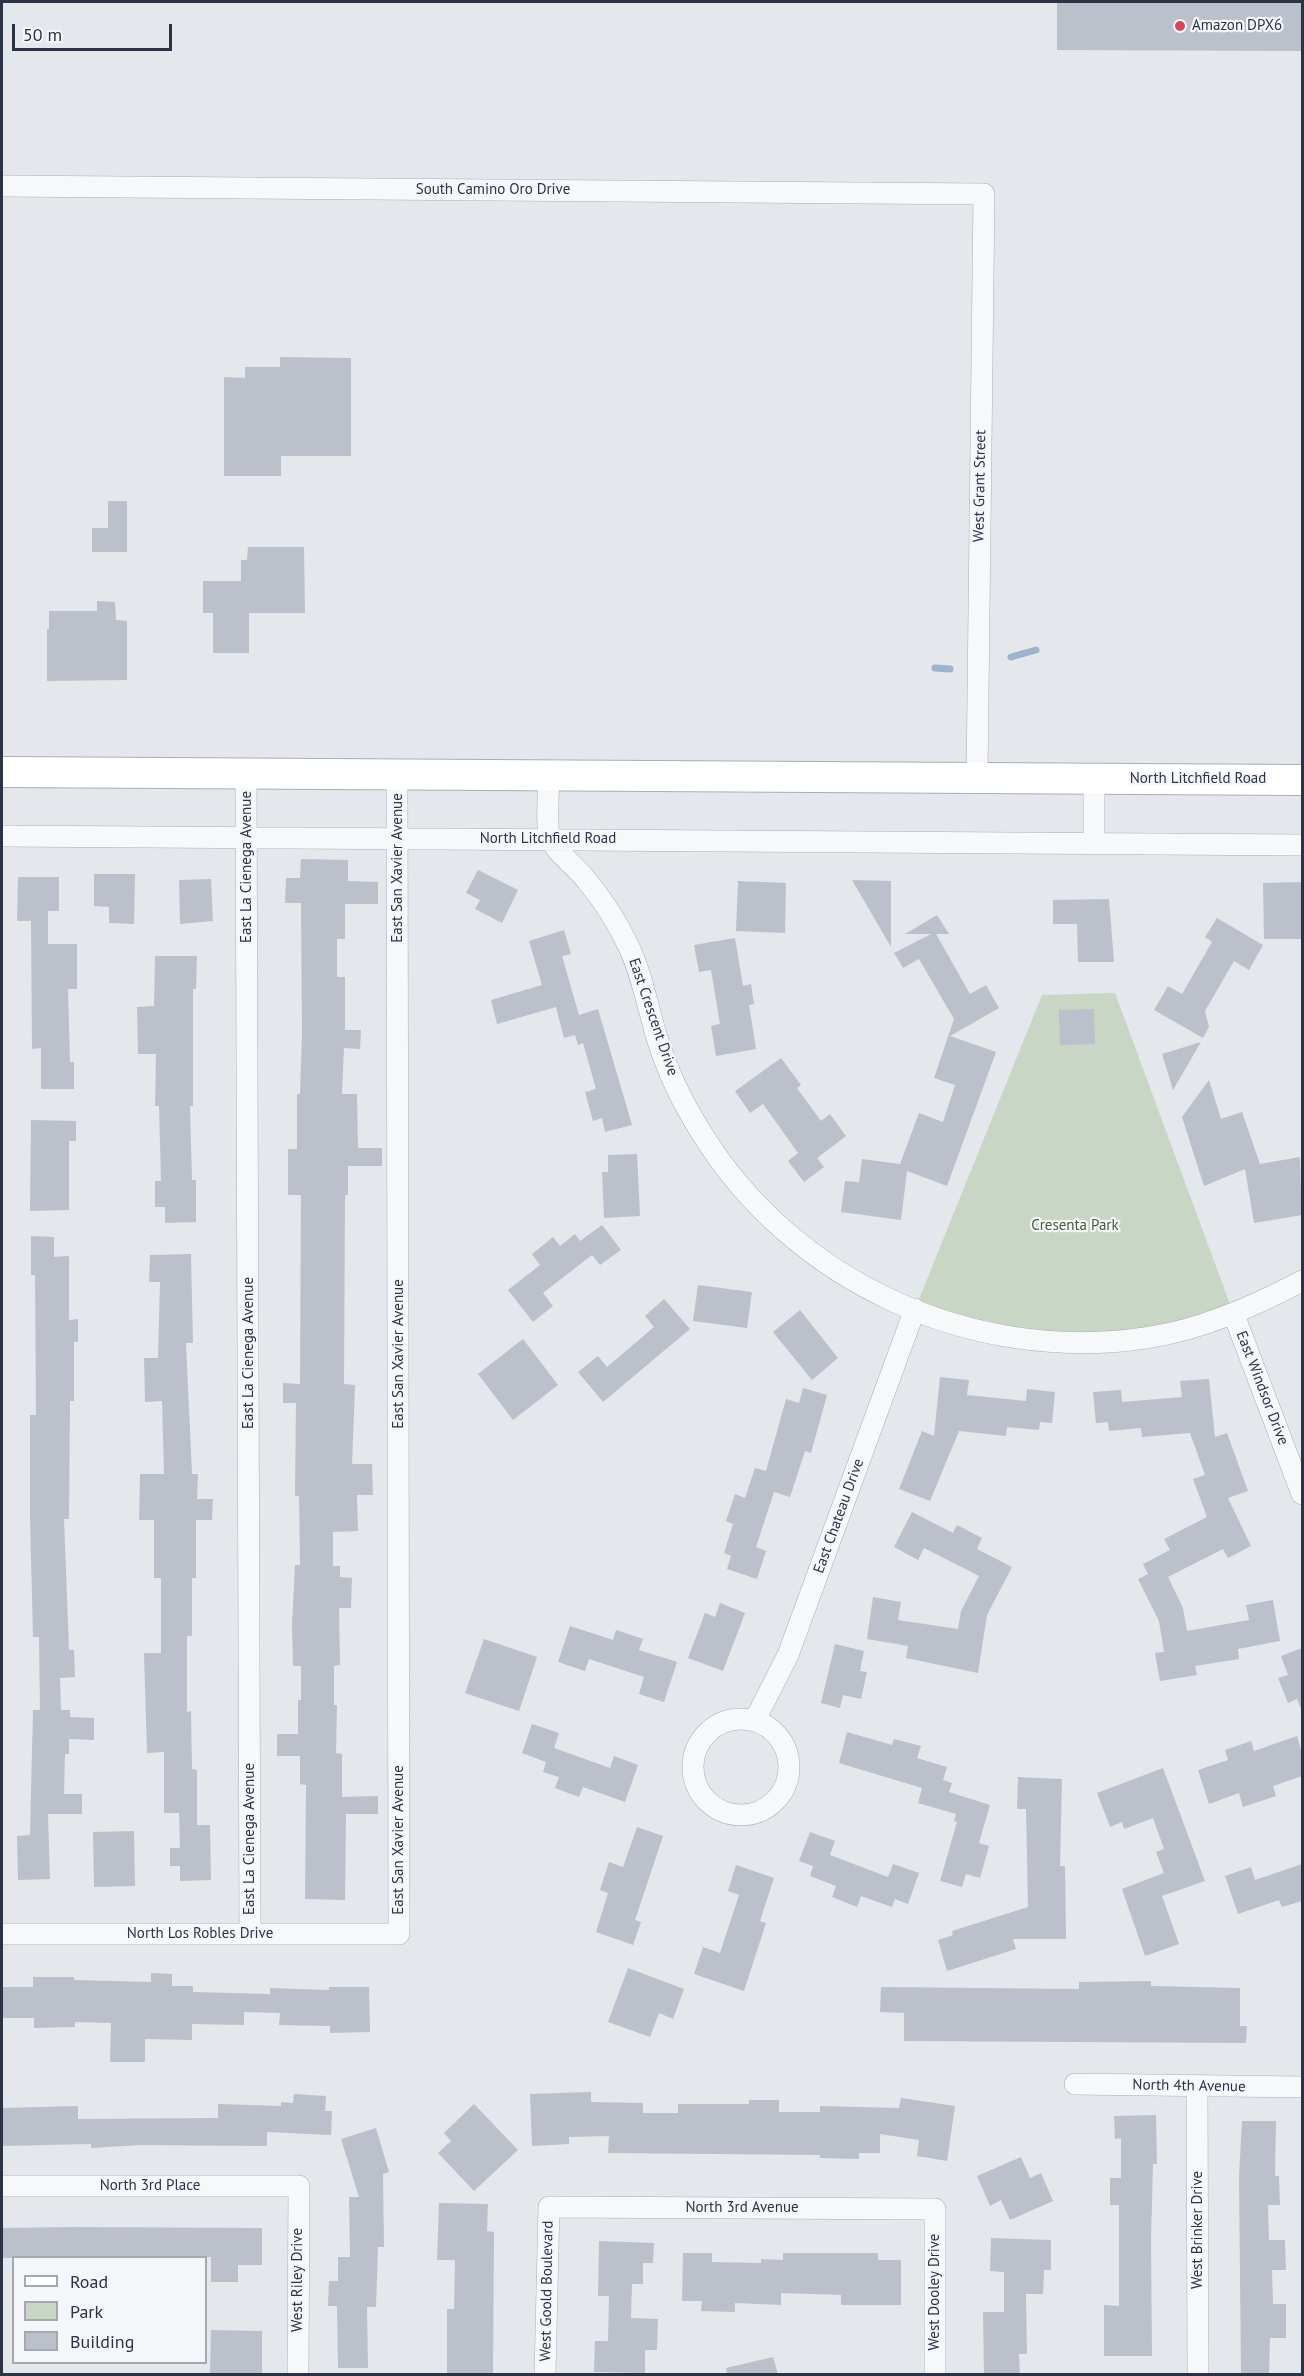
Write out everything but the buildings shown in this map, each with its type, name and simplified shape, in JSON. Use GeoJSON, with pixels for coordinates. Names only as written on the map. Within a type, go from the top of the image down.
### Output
{"type":"FeatureCollection","features":[{"type":"Feature","properties":{"kind":"main road","name":"North Litchfield Road"},"geometry":{"type":"LineString","coordinates":[[2,772],[1302,780]]}},
{"type":"Feature","properties":{"kind":"street","name":"South Camino Oro Drive"},"geometry":{"type":"LineString","coordinates":[[2,186],[984,194]]}},
{"type":"Feature","properties":{"kind":"street","name":"West Grant Street"},"geometry":{"type":"LineString","coordinates":[[977,778],[984,194]]}},
{"type":"Feature","properties":{"kind":"street","name":"East La Cienega Avenue"},"geometry":{"type":"LineString","coordinates":[[246,773],[250,1934]]}},
{"type":"Feature","properties":{"kind":"street","name":"East San Xavier Avenue"},"geometry":{"type":"LineString","coordinates":[[397,774],[399,1934]]}},
{"type":"Feature","properties":{"kind":"street"},"geometry":{"type":"LineString","coordinates":[[549,775],[549,839]]}},
{"type":"Feature","properties":{"kind":"street"},"geometry":{"type":"LineString","coordinates":[[1094,779],[1095,844]]}},
{"type":"Feature","properties":{"kind":"street","name":"North Litchfield Road"},"geometry":{"type":"LineString","coordinates":[[2,836],[1302,845]]}},
{"type":"Feature","properties":{"kind":"street","name":"East Crescent Drive"},"geometry":{"type":"LineString","coordinates":[[549,839],[590,884],[608,908],[629,946],[658,1039],[676,1084],[700,1131],[726,1170],[780,1230],[817,1258],[855,1282],[960,1326],[1003,1336],[1074,1343],[1146,1338],[1234,1315],[1302,1281]]}},
{"type":"Feature","properties":{"kind":"street","name":"East Chateau Drive"},"geometry":{"type":"LineString","coordinates":[[755,1720],[788,1655],[915,1309]]}},
{"type":"Feature","properties":{"kind":"street","name":"East Windsor Drive"},"geometry":{"type":"LineString","coordinates":[[1234,1315],[1302,1494]]}},
{"type":"Feature","properties":{"kind":"street"},"geometry":{"type":"LineString","coordinates":[[740,1718],[755,1720],[769,1727],[783,1744],[790,1765],[788,1780],[782,1794],[771,1805],[759,1812],[730,1814],[705,1799],[697,1787],[693,1772],[694,1756],[706,1735],[724,1721],[740,1718]]}},
{"type":"Feature","properties":{"kind":"street","name":"North Los Robles Drive"},"geometry":{"type":"LineString","coordinates":[[2,1934],[399,1934]]}},
{"type":"Feature","properties":{"kind":"street","name":"North 4th Avenue"},"geometry":{"type":"LineString","coordinates":[[1075,2084],[1302,2087]]}},
{"type":"Feature","properties":{"kind":"street","name":"West Brinker Drive"},"geometry":{"type":"LineString","coordinates":[[1197,2086],[1198,2374]]}},
{"type":"Feature","properties":{"kind":"street","name":"North 3rd Place"},"geometry":{"type":"LineString","coordinates":[[2,2186],[298,2186]]}},
{"type":"Feature","properties":{"kind":"street","name":"West Riley Drive"},"geometry":{"type":"LineString","coordinates":[[298,2186],[298,2374]]}},
{"type":"Feature","properties":{"kind":"street","name":"North 3rd Avenue"},"geometry":{"type":"LineString","coordinates":[[549,2207],[935,2209]]}},
{"type":"Feature","properties":{"kind":"street","name":"West Goold Boulevard"},"geometry":{"type":"LineString","coordinates":[[545,2374],[549,2207]]}},
{"type":"Feature","properties":{"kind":"street","name":"West Dooley Drive"},"geometry":{"type":"LineString","coordinates":[[935,2209],[935,2374]]}},
{"type":"Feature","properties":{"kind":"green space","name":"Cresenta Park"},"geometry":{"type":"Polygon","coordinates":[[[1115,993],[1234,1315],[1095,1343],[915,1309],[1042,995],[1115,993]]]}},
{"type":"Feature","properties":{"kind":"waterway"},"geometry":{"type":"LineString","coordinates":[[1011,657],[1036,650]]}},
{"type":"Feature","properties":{"kind":"waterway"},"geometry":{"type":"LineString","coordinates":[[935,668],[950,669]]}},
{"type":"Feature","properties":{"kind":"place","name":"Amazon DPX6"},"geometry":{"type":"Point","coordinates":[1180,26]}}]}
